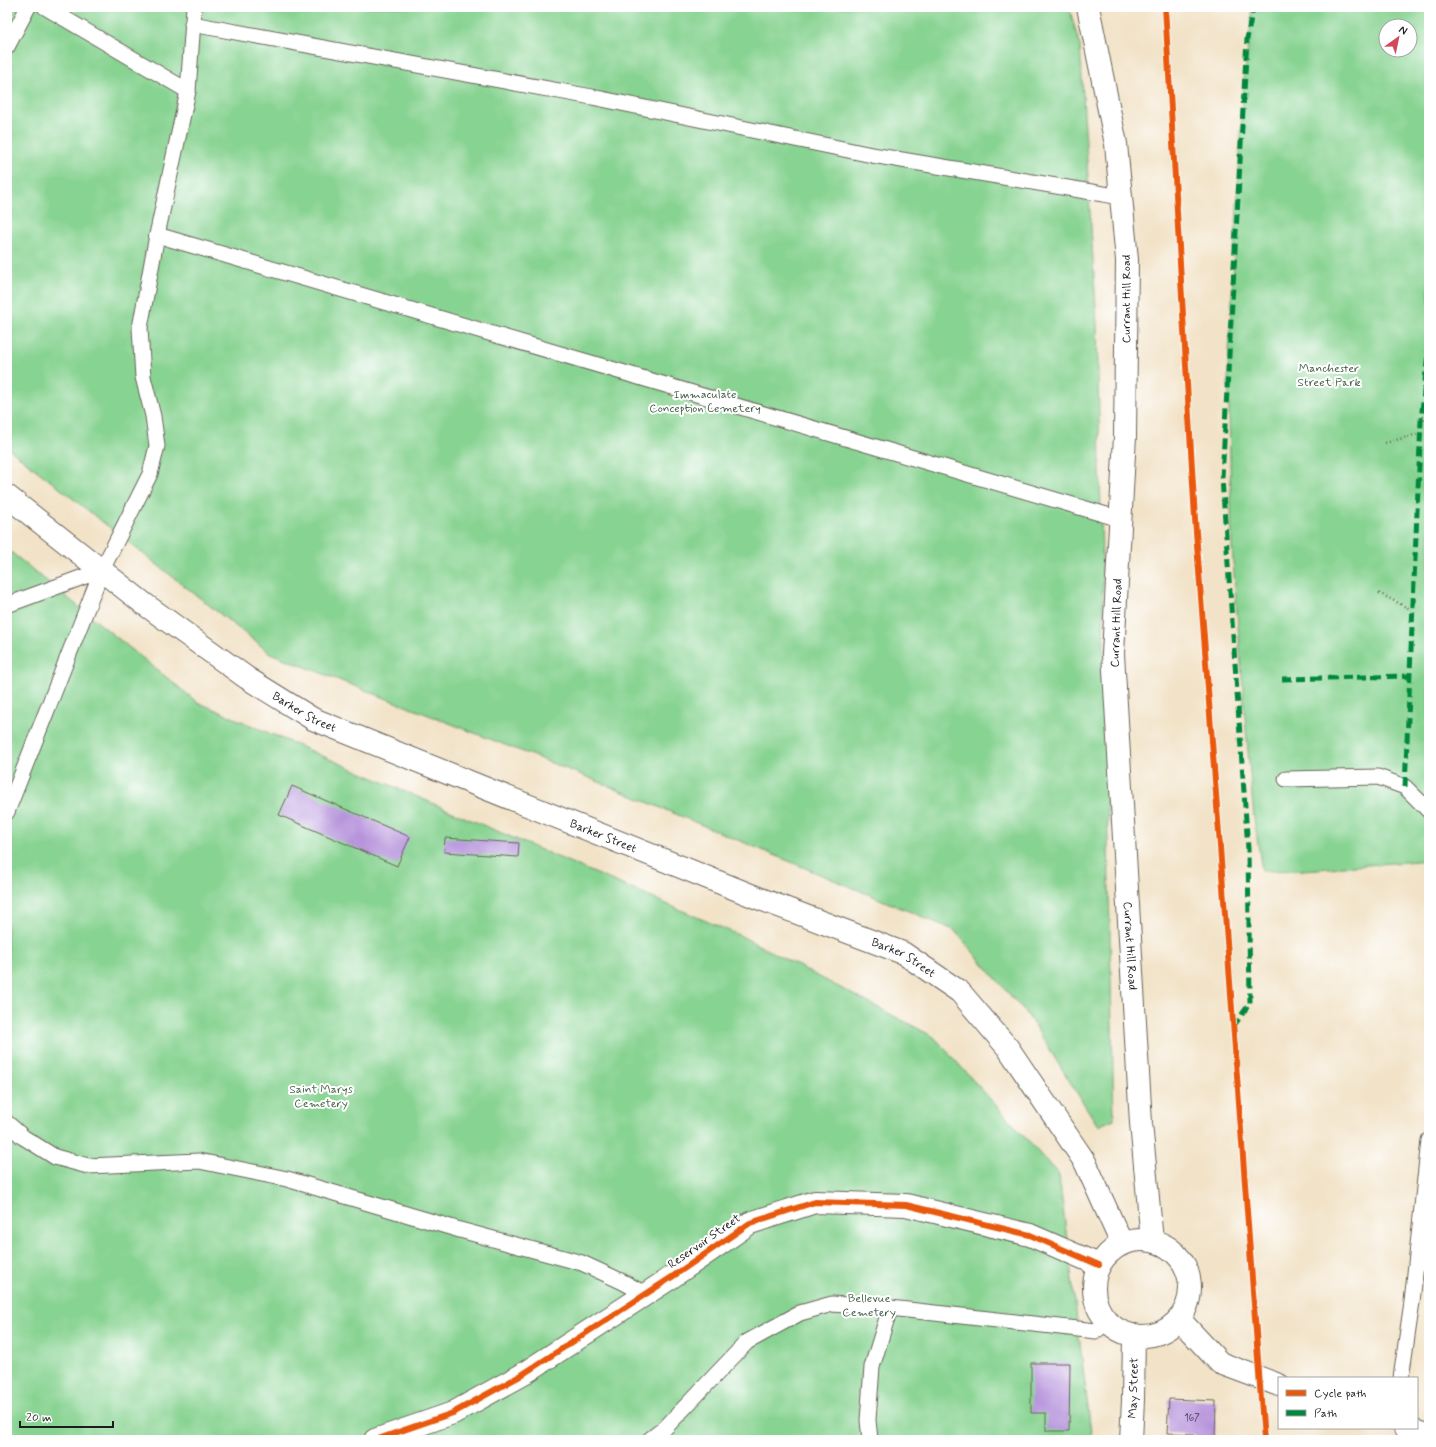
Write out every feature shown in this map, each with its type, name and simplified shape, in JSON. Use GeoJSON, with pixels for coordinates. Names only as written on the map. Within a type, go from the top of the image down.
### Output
{"type":"FeatureCollection","features":[{"type":"Feature","properties":{"kind":"main road","name":"Currant Hill Road"},"geometry":{"type":"LineString","coordinates":[[1088,7],[1116,144],[1127,260],[1125,436],[1113,654],[1141,1123],[1152,1240]]}},
{"type":"Feature","properties":{"kind":"main road","name":"Barker Street"},"geometry":{"type":"LineString","coordinates":[[7,496],[143,603],[247,678],[313,719],[758,898],[903,952],[960,992],[1008,1048],[1085,1162],[1122,1244]]}},
{"type":"Feature","properties":{"kind":"main road","name":"Reservoir Street"},"geometry":{"type":"LineString","coordinates":[[375,1440],[454,1413],[520,1376],[750,1223],[815,1202],[906,1205],[1030,1235],[1099,1264]]}},
{"type":"Feature","properties":{"kind":"main road"},"geometry":{"type":"LineString","coordinates":[[1136,1240],[1152,1240],[1172,1250],[1180,1258],[1188,1272],[1190,1289],[1187,1305],[1178,1319],[1166,1330],[1150,1335],[1134,1335],[1119,1330],[1107,1322],[1098,1308],[1094,1294],[1094,1279],[1099,1264],[1109,1252],[1122,1244],[1136,1240]]}},
{"type":"Feature","properties":{"kind":"main road"},"geometry":{"type":"LineString","coordinates":[[1178,1319],[1220,1363],[1278,1385]]}},
{"type":"Feature","properties":{"kind":"main road","name":"May Street"},"geometry":{"type":"LineString","coordinates":[[1131,1440],[1134,1335]]}},
{"type":"Feature","properties":{"kind":"main road"},"geometry":{"type":"LineString","coordinates":[[1408,1429],[1429,1436]]}},
{"type":"Feature","properties":{"kind":"lane"},"geometry":{"type":"LineString","coordinates":[[7,47],[28,7]]}},
{"type":"Feature","properties":{"kind":"lane"},"geometry":{"type":"LineString","coordinates":[[45,7],[188,91]]}},
{"type":"Feature","properties":{"kind":"lane"},"geometry":{"type":"LineString","coordinates":[[7,812],[102,570],[150,474],[157,446],[153,416],[143,377],[140,328],[157,235],[188,91],[194,7]]}},
{"type":"Feature","properties":{"kind":"lane"},"geometry":{"type":"LineString","coordinates":[[192,24],[584,96],[872,155],[1121,197]]}},
{"type":"Feature","properties":{"kind":"lane"},"geometry":{"type":"LineString","coordinates":[[157,235],[1120,519]]}},
{"type":"Feature","properties":{"kind":"lane"},"geometry":{"type":"LineString","coordinates":[[7,606],[102,570]]}},
{"type":"Feature","properties":{"kind":"lane"},"geometry":{"type":"LineString","coordinates":[[1286,779],[1378,777],[1405,787],[1429,811]]}},
{"type":"Feature","properties":{"kind":"lane"},"geometry":{"type":"LineString","coordinates":[[7,1122],[23,1137],[56,1157],[88,1166],[199,1161],[287,1179],[460,1230],[582,1263],[645,1294]]}},
{"type":"Feature","properties":{"kind":"lane"},"geometry":{"type":"LineString","coordinates":[[1401,1377],[1412,1302],[1429,1140]]}},
{"type":"Feature","properties":{"kind":"lane"},"geometry":{"type":"LineString","coordinates":[[650,1440],[665,1428],[746,1342],[800,1313],[832,1304],[890,1308],[1096,1331],[1107,1322]]}},
{"type":"Feature","properties":{"kind":"lane"},"geometry":{"type":"LineString","coordinates":[[870,1440],[868,1420],[872,1367],[890,1308]]}},
{"type":"Feature","properties":{"kind":"path"},"geometry":{"type":"LineString","coordinates":[[1422,416],[1426,424],[1429,426]]}},
{"type":"Feature","properties":{"kind":"path"},"geometry":{"type":"LineString","coordinates":[[1385,443],[1421,433]]}},
{"type":"Feature","properties":{"kind":"path"},"geometry":{"type":"LineString","coordinates":[[1378,593],[1412,610]]}},
{"type":"Feature","properties":{"kind":"green space","name":"Immaculate Conception Cemetery"},"geometry":{"type":"Polygon","coordinates":[[[7,7],[1069,7],[1080,46],[1097,325],[1114,1119],[1098,1126],[1029,1017],[954,930],[582,775],[270,653],[7,447],[7,7]]]}},
{"type":"Feature","properties":{"kind":"green space","name":"Manchester Street Park"},"geometry":{"type":"Polygon","coordinates":[[[1253,7],[1429,7],[1429,860],[1305,870],[1262,871],[1254,818],[1232,548],[1228,370],[1244,79],[1253,7]]]}},
{"type":"Feature","properties":{"kind":"green space","name":"Saint Marys Cemetery"},"geometry":{"type":"Polygon","coordinates":[[[7,549],[197,702],[741,936],[934,1037],[1059,1175],[1092,1440],[7,1440],[7,549]]]}},
{"type":"Feature","properties":{"kind":"building"},"geometry":{"type":"Polygon","coordinates":[[[292,786],[410,837],[397,866],[279,815],[292,786]]]}},
{"type":"Feature","properties":{"kind":"building"},"geometry":{"type":"Polygon","coordinates":[[[445,838],[519,843],[518,857],[444,852],[445,838]]]}},
{"type":"Feature","properties":{"kind":"building"},"geometry":{"type":"Polygon","coordinates":[[[1031,1363],[1070,1363],[1069,1431],[1046,1431],[1046,1413],[1031,1413],[1031,1363]]]}},
{"type":"Feature","properties":{"kind":"building"},"geometry":{"type":"Polygon","coordinates":[[[1169,1399],[1216,1401],[1215,1440],[1194,1440],[1194,1434],[1167,1433],[1169,1399]]]}},
{"type":"Feature","properties":{"kind":"marked path"},"geometry":{"type":"LineString","coordinates":[[1233,1027],[1250,1003],[1248,849],[1222,478],[1247,39],[1253,7]]}},
{"type":"Feature","properties":{"kind":"marked path"},"geometry":{"type":"LineString","coordinates":[[1405,787],[1421,421],[1429,342]]}},
{"type":"Feature","properties":{"kind":"marked path"},"geometry":{"type":"LineString","coordinates":[[1282,679],[1409,676]]}},
{"type":"Feature","properties":{"kind":"cycle path"},"geometry":{"type":"LineString","coordinates":[[1165,7],[1195,519],[1264,1440]]}},
{"type":"Feature","properties":{"kind":"cycle path"},"geometry":{"type":"LineString","coordinates":[[375,1440],[453,1413],[520,1376],[672,1277],[750,1223],[815,1202],[906,1205],[1030,1235],[1099,1265]]}},
{"type":"Feature","properties":{"kind":"park label","name":"Bellevue Cemetery"},"geometry":{"type":"Point","coordinates":[869,1305]}}]}
